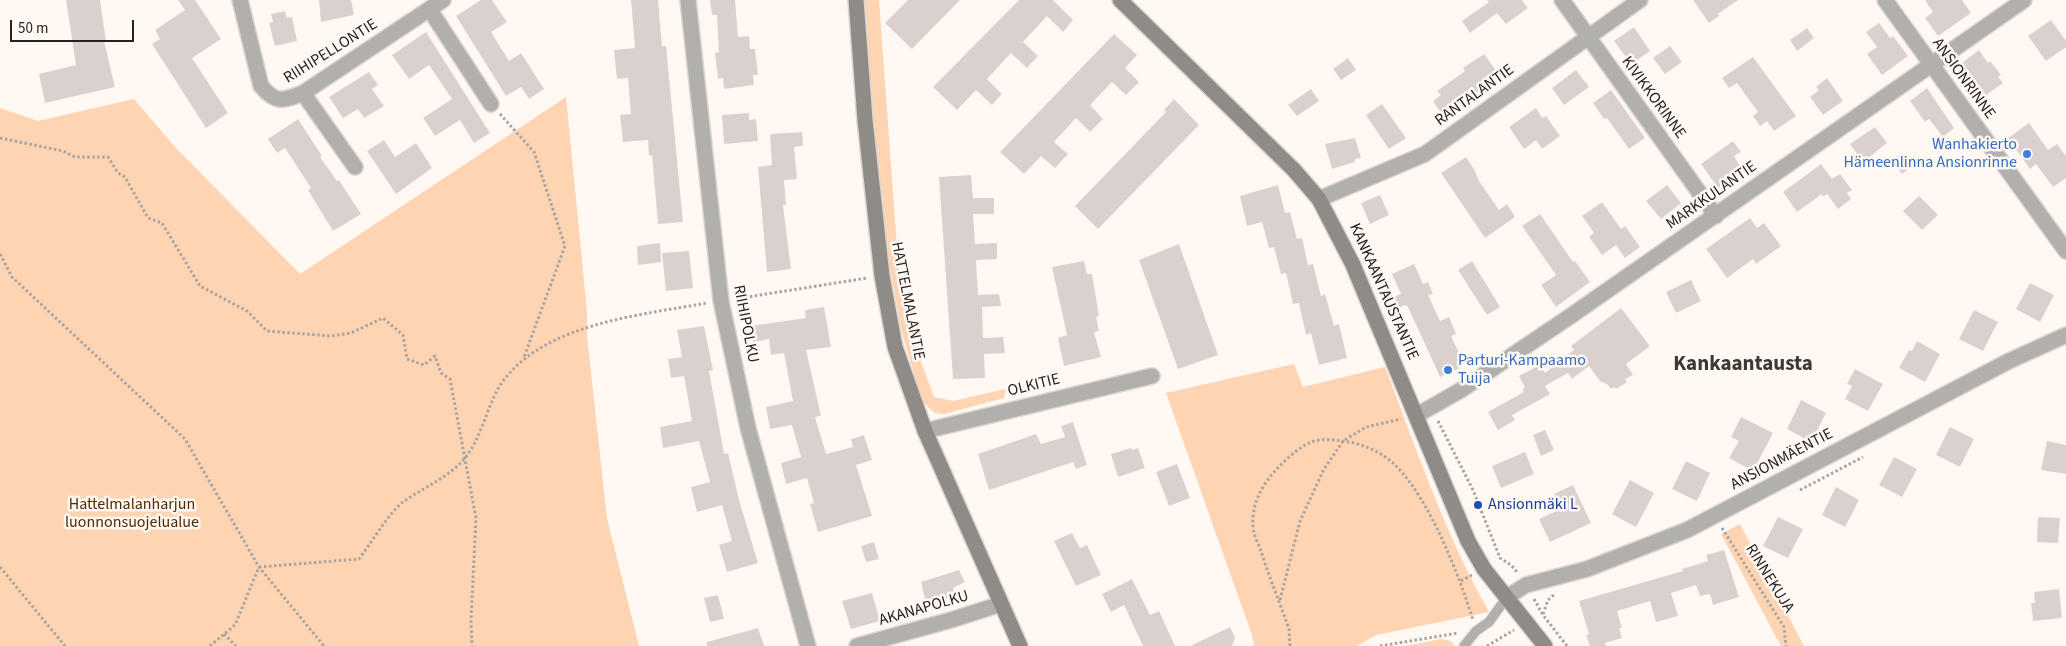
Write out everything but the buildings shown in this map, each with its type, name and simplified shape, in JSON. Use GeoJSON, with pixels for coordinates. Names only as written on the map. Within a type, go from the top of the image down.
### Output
{"type":"FeatureCollection","features":[{"type":"Feature","properties":{"kind":"street","name":"RIIHIPELLONTIE"},"geometry":{"type":"LineString","coordinates":[[240,0],[261,86],[270,97],[285,100],[303,93],[443,0]]}},
{"type":"Feature","properties":{"kind":"street","name":"RIIHIPOLKU"},"geometry":{"type":"LineString","coordinates":[[688,0],[721,301],[748,428],[808,646]]}},
{"type":"Feature","properties":{"kind":"street","name":"HATTELMALANTIE"},"geometry":{"type":"LineString","coordinates":[[856,0],[865,120],[882,276],[895,347],[925,431],[1020,646]]}},
{"type":"Feature","properties":{"kind":"street","name":"KANKAANTAUSTANTIE"},"geometry":{"type":"LineString","coordinates":[[1120,0],[1294,170],[1319,199],[1353,265],[1468,541],[1484,568],[1545,646]]}},
{"type":"Feature","properties":{"kind":"street","name":"KIVIKKORINNE"},"geometry":{"type":"LineString","coordinates":[[1562,0],[1716,216]]}},
{"type":"Feature","properties":{"kind":"street","name":"RANTALANTIE"},"geometry":{"type":"LineString","coordinates":[[1319,199],[1424,154],[1640,0]]}},
{"type":"Feature","properties":{"kind":"street","name":"ANSIONRINNE"},"geometry":{"type":"LineString","coordinates":[[1885,0],[2066,251]]}},
{"type":"Feature","properties":{"kind":"street","name":"MARKKULANTIE"},"geometry":{"type":"LineString","coordinates":[[1417,415],[1469,384],[1716,216],[1930,64],[2024,0]]}},
{"type":"Feature","properties":{"kind":"street"},"geometry":{"type":"LineString","coordinates":[[430,10],[490,104]]}},
{"type":"Feature","properties":{"kind":"street"},"geometry":{"type":"LineString","coordinates":[[303,93],[355,168]]}},
{"type":"Feature","properties":{"kind":"street","name":"ANSIONMÄENTIE"},"geometry":{"type":"LineString","coordinates":[[1507,597],[1526,585],[1587,569],[1687,530],[2009,361],[2066,336]]}},
{"type":"Feature","properties":{"kind":"street","name":"OLKITIE"},"geometry":{"type":"LineString","coordinates":[[925,431],[1152,376]]}},
{"type":"Feature","properties":{"kind":"street","name":"AKANAPOLKU"},"geometry":{"type":"LineString","coordinates":[[857,646],[1001,604]]}},
{"type":"Feature","properties":{"kind":"lane"},"geometry":{"type":"LineString","coordinates":[[1464,646],[1476,630],[1488,622],[1507,597]]}},
{"type":"Feature","properties":{"kind":"path"},"geometry":{"type":"LineString","coordinates":[[490,104],[534,152],[565,246],[524,358]]}},
{"type":"Feature","properties":{"kind":"path"},"geometry":{"type":"LineString","coordinates":[[0,138],[63,151],[75,157],[108,157],[118,173],[125,177],[148,218],[162,223],[200,286],[247,311],[267,330],[331,336],[352,333],[383,318],[403,335],[407,358],[424,365],[435,356],[441,373],[450,379],[476,518],[471,621],[472,646]]}},
{"type":"Feature","properties":{"kind":"path"},"geometry":{"type":"LineString","coordinates":[[0,254],[12,276],[185,440],[259,567],[324,646]]}},
{"type":"Feature","properties":{"kind":"path"},"geometry":{"type":"LineString","coordinates":[[259,567],[359,559],[401,503],[451,473],[464,459],[473,448],[502,382],[524,358],[537,349],[586,328],[611,320],[882,276]]}},
{"type":"Feature","properties":{"kind":"path"},"geometry":{"type":"LineString","coordinates":[[1280,600],[1300,521],[1324,469],[1343,441],[1366,427],[1417,415]]}},
{"type":"Feature","properties":{"kind":"path"},"geometry":{"type":"LineString","coordinates":[[1290,646],[1289,629],[1280,600],[1253,528],[1253,508],[1258,493],[1285,460],[1300,447],[1318,439],[1353,442],[1373,450],[1395,464],[1411,483],[1430,516],[1461,581],[1476,630],[1380,646]]}},
{"type":"Feature","properties":{"kind":"path","name":"RINNEKUJA"},"geometry":{"type":"LineString","coordinates":[[1722,528],[1784,627],[1786,646]]}},
{"type":"Feature","properties":{"kind":"path"},"geometry":{"type":"LineString","coordinates":[[0,567],[65,646]]}},
{"type":"Feature","properties":{"kind":"path"},"geometry":{"type":"LineString","coordinates":[[210,646],[236,625],[259,567]]}},
{"type":"Feature","properties":{"kind":"path"},"geometry":{"type":"LineString","coordinates":[[224,634],[236,646]]}},
{"type":"Feature","properties":{"kind":"green space"},"geometry":{"type":"Polygon","coordinates":[[[865,0],[879,0],[898,262],[917,351],[934,397],[953,401],[1006,389],[1004,398],[944,414],[935,413],[922,401],[901,329],[884,235],[865,0]]]}},
{"type":"Feature","properties":{"kind":"green space","name":"Hattelmalanharjun luonnonsuojelualue"},"geometry":{"type":"Polygon","coordinates":[[[566,97],[587,312],[587,336],[607,519],[639,646],[0,646],[0,108],[38,121],[134,99],[175,147],[300,274],[566,97]]]}},
{"type":"Feature","properties":{"kind":"green space"},"geometry":{"type":"Polygon","coordinates":[[[1294,364],[1303,387],[1385,367],[1445,522],[1473,583],[1489,612],[1376,635],[1357,646],[1254,646],[1252,635],[1166,393],[1294,364]]]}},
{"type":"Feature","properties":{"kind":"green space"},"geometry":{"type":"Polygon","coordinates":[[[1740,524],[1804,646],[1781,646],[1721,534],[1740,524]]]}},
{"type":"Feature","properties":{"kind":"green space"},"geometry":{"type":"Polygon","coordinates":[[[1441,639],[1451,641],[1454,646],[1405,646],[1441,639]]]}},
{"type":"Feature","properties":{"kind":"place","name":"Wanhakierto Hämeenlinna Ansionrinne"},"geometry":{"type":"Point","coordinates":[2027,154]}},
{"type":"Feature","properties":{"kind":"place","name":"Parturi-Kampaamo Tuija"},"geometry":{"type":"Point","coordinates":[1448,370]}},
{"type":"Feature","properties":{"kind":"place","name":"Ansionmäki L"},"geometry":{"type":"Point","coordinates":[1478,505]}},
{"type":"Feature","properties":{"kind":"district","name":"Kankaantausta"},"geometry":{"type":"Point","coordinates":[1743,365]}}]}
